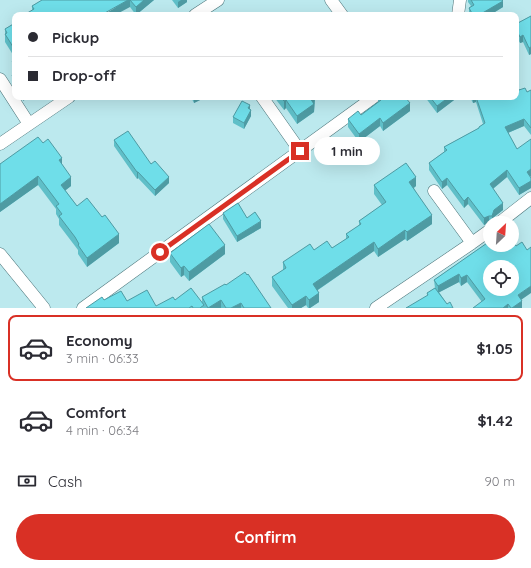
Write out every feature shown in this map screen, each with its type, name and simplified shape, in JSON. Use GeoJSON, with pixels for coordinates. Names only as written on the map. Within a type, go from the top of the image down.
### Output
{"type":"FeatureCollection","features":[{"type":"Feature","properties":{"kind":"street"},"geometry":{"type":"LineString","coordinates":[[200,12],[218,0]]}},
{"type":"Feature","properties":{"kind":"street"},"geometry":{"type":"LineString","coordinates":[[331,0],[340,12]]}},
{"type":"Feature","properties":{"kind":"street"},"geometry":{"type":"LineString","coordinates":[[458,12],[460,0]]}},
{"type":"Feature","properties":{"kind":"street"},"geometry":{"type":"LineString","coordinates":[[0,79],[12,98]]}},
{"type":"Feature","properties":{"kind":"street"},"geometry":{"type":"LineString","coordinates":[[14,100],[29,124]]}},
{"type":"Feature","properties":{"kind":"street"},"geometry":{"type":"LineString","coordinates":[[0,144],[65,100]]}},
{"type":"Feature","properties":{"kind":"street"},"geometry":{"type":"LineString","coordinates":[[264,100],[300,151]]}},
{"type":"Feature","properties":{"kind":"street"},"geometry":{"type":"LineString","coordinates":[[83,308],[370,100]]}},
{"type":"Feature","properties":{"kind":"street"},"geometry":{"type":"LineString","coordinates":[[434,191],[472,243]]}},
{"type":"Feature","properties":{"kind":"street"},"geometry":{"type":"LineString","coordinates":[[508,216],[531,198]]}},
{"type":"Feature","properties":{"kind":"street"},"geometry":{"type":"LineString","coordinates":[[376,308],[483,235]]}},
{"type":"Feature","properties":{"kind":"street"},"geometry":{"type":"LineString","coordinates":[[0,254],[44,308]]}},
{"type":"Feature","properties":{"kind":"building"},"geometry":{"type":"Polygon","coordinates":[[[42,0],[128,0],[107,12],[29,12],[34,9],[32,6],[42,0]]]}},
{"type":"Feature","properties":{"kind":"building"},"geometry":{"type":"Polygon","coordinates":[[[130,0],[144,0],[136,7],[130,0]]]}},
{"type":"Feature","properties":{"kind":"building"},"geometry":{"type":"Polygon","coordinates":[[[471,0],[503,1],[484,12],[471,12],[469,8],[474,5],[471,0]]]}},
{"type":"Feature","properties":{"kind":"building"},"geometry":{"type":"Polygon","coordinates":[[[531,16],[531,47],[529,48],[523,35],[520,37],[519,35],[519,22],[531,16]]]}},
{"type":"Feature","properties":{"kind":"building"},"geometry":{"type":"Polygon","coordinates":[[[12,25],[12,45],[5,34],[7,33],[5,29],[12,25]]]}},
{"type":"Feature","properties":{"kind":"building"},"geometry":{"type":"Polygon","coordinates":[[[525,88],[527,92],[531,90],[531,128],[524,119],[505,127],[517,149],[531,139],[531,169],[527,172],[531,178],[531,181],[519,188],[507,170],[490,184],[503,203],[494,210],[492,216],[483,217],[468,197],[464,201],[447,178],[442,182],[429,163],[447,150],[444,147],[485,123],[477,100],[519,100],[519,90],[525,88]]]}},
{"type":"Feature","properties":{"kind":"building"},"geometry":{"type":"Polygon","coordinates":[[[286,100],[311,100],[314,104],[297,116],[286,100]]]}},
{"type":"Feature","properties":{"kind":"building"},"geometry":{"type":"Polygon","coordinates":[[[381,100],[408,100],[410,103],[383,123],[380,118],[359,134],[348,119],[358,111],[361,115],[381,100]]]}},
{"type":"Feature","properties":{"kind":"building"},"geometry":{"type":"Polygon","coordinates":[[[432,100],[445,100],[437,106],[432,100]]]}},
{"type":"Feature","properties":{"kind":"building"},"geometry":{"type":"Polygon","coordinates":[[[242,101],[250,105],[248,108],[251,110],[244,123],[233,117],[242,101]]]}},
{"type":"Feature","properties":{"kind":"building"},"geometry":{"type":"Polygon","coordinates":[[[128,131],[151,164],[155,161],[169,177],[155,190],[137,172],[114,140],[128,131]]]}},
{"type":"Feature","properties":{"kind":"building"},"geometry":{"type":"Polygon","coordinates":[[[38,137],[43,143],[48,139],[62,158],[59,160],[71,177],[61,185],[77,206],[87,198],[102,217],[105,215],[119,234],[87,258],[78,245],[79,244],[75,237],[59,216],[62,214],[56,206],[59,204],[38,176],[0,204],[0,164],[38,137]]]}},
{"type":"Feature","properties":{"kind":"building"},"geometry":{"type":"Polygon","coordinates":[[[406,163],[416,177],[409,182],[432,215],[407,232],[405,230],[378,249],[374,242],[313,284],[319,293],[309,300],[306,296],[292,305],[272,277],[286,268],[283,262],[310,244],[314,250],[327,241],[332,248],[349,237],[346,234],[361,224],[359,221],[386,202],[374,185],[406,163]]]}},
{"type":"Feature","properties":{"kind":"building"},"geometry":{"type":"Polygon","coordinates":[[[238,203],[247,218],[255,212],[261,221],[237,236],[223,213],[238,203]]]}},
{"type":"Feature","properties":{"kind":"building"},"geometry":{"type":"Polygon","coordinates":[[[209,224],[225,245],[189,272],[184,266],[181,268],[170,253],[209,224]]]}},
{"type":"Feature","properties":{"kind":"building"},"geometry":{"type":"Polygon","coordinates":[[[522,242],[527,250],[531,247],[531,286],[519,294],[519,260],[483,260],[483,296],[519,296],[522,301],[512,308],[508,304],[503,308],[473,308],[485,299],[467,275],[461,278],[459,274],[438,286],[434,280],[483,246],[483,252],[519,252],[519,244],[522,242]]]}},
{"type":"Feature","properties":{"kind":"building"},"geometry":{"type":"Polygon","coordinates":[[[245,272],[247,275],[248,274],[271,308],[244,308],[241,303],[231,308],[226,308],[221,300],[208,308],[202,297],[225,284],[226,285],[245,272]]]}},
{"type":"Feature","properties":{"kind":"building"},"geometry":{"type":"Polygon","coordinates":[[[191,288],[204,305],[200,308],[193,308],[192,306],[189,308],[86,308],[102,297],[104,300],[121,291],[127,301],[147,290],[156,306],[173,297],[175,300],[191,288]]]}},
{"type":"Feature","properties":{"kind":"building"},"geometry":{"type":"Polygon","coordinates":[[[435,288],[447,304],[450,302],[453,308],[406,308],[428,295],[427,293],[435,288]]]}},
{"type":"Feature","properties":{"kind":"route"},"geometry":{"type":"LineString","coordinates":[[160,252],[300,151]]}}]}
